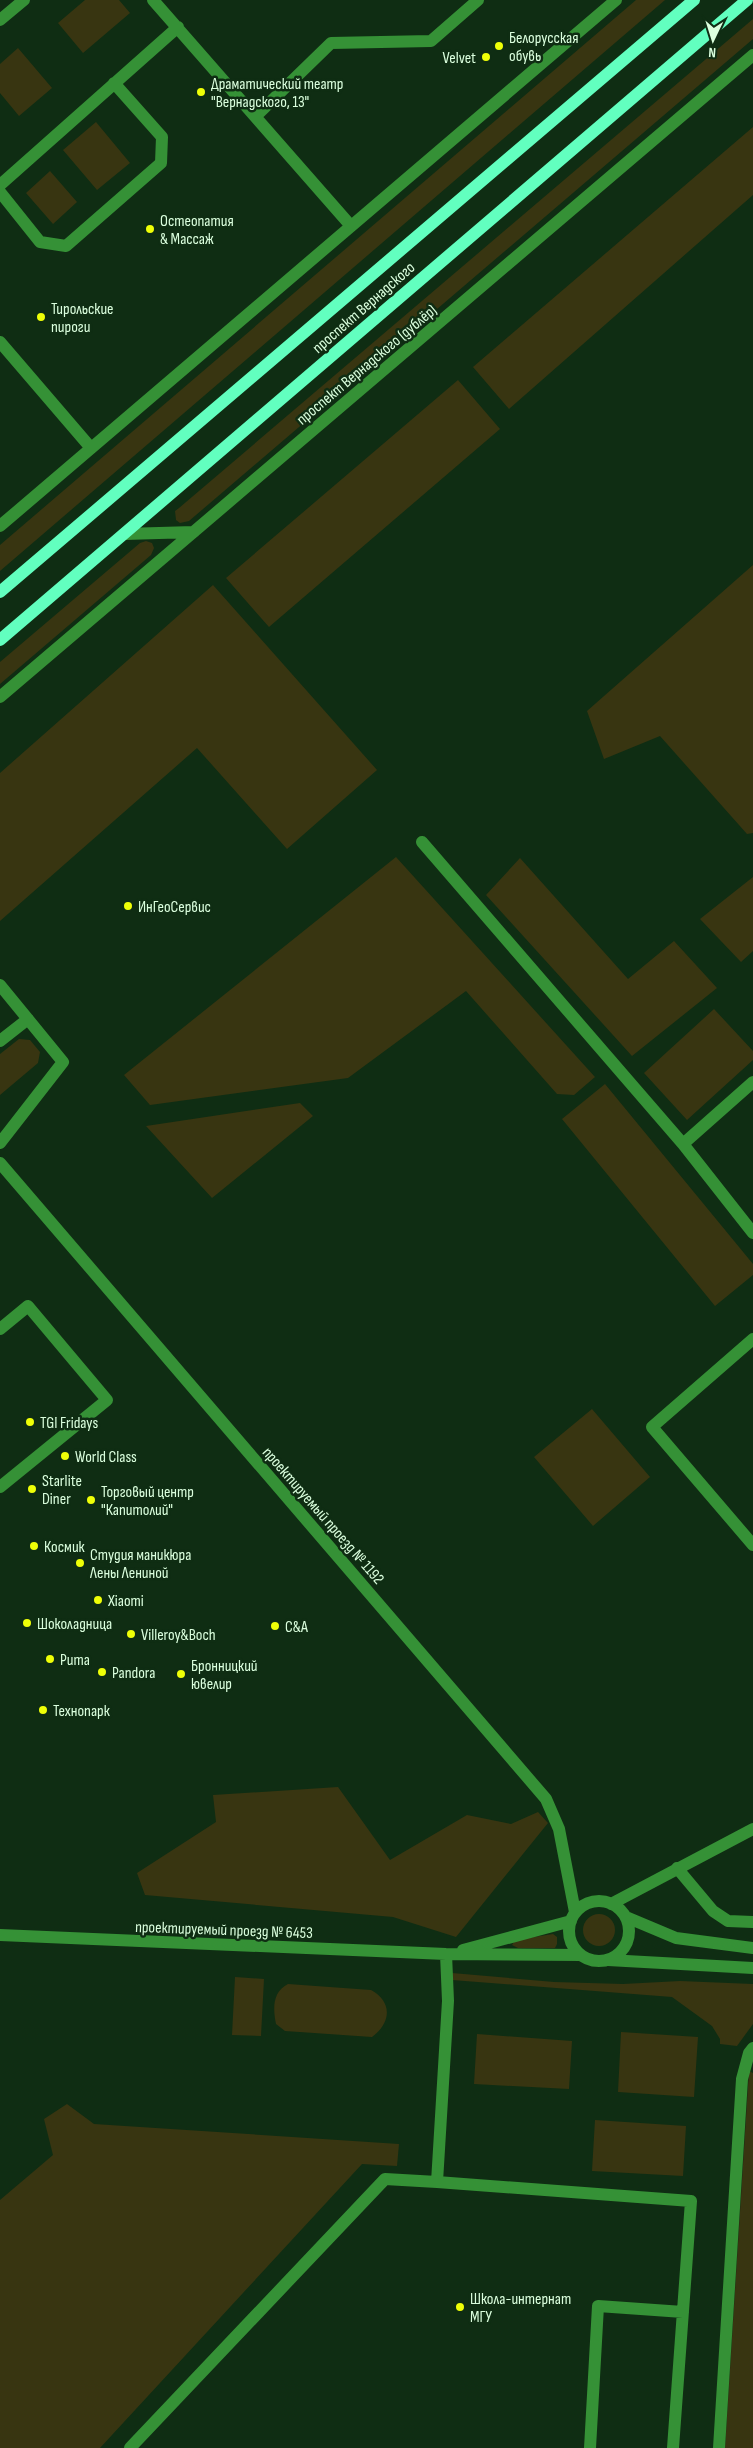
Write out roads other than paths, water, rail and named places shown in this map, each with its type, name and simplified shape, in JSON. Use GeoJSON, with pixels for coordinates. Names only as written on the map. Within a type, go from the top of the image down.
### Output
{"type":"FeatureCollection","features":[{"type":"Feature","properties":{"kind":"main road","name":"проспект Вернадского"},"geometry":{"type":"LineString","coordinates":[[0,592],[694,0]]}},
{"type":"Feature","properties":{"kind":"main road","name":"проспект Вернадского"},"geometry":{"type":"LineString","coordinates":[[0,640],[747,0]]}},
{"type":"Feature","properties":{"kind":"street"},"geometry":{"type":"LineString","coordinates":[[0,20],[24,0]]}},
{"type":"Feature","properties":{"kind":"street"},"geometry":{"type":"LineString","coordinates":[[153,0],[352,226]]}},
{"type":"Feature","properties":{"kind":"street"},"geometry":{"type":"LineString","coordinates":[[256,116],[331,43],[431,41],[478,0]]}},
{"type":"Feature","properties":{"kind":"street"},"geometry":{"type":"LineString","coordinates":[[0,526],[616,0]]}},
{"type":"Feature","properties":{"kind":"street"},"geometry":{"type":"LineString","coordinates":[[0,185],[178,28]]}},
{"type":"Feature","properties":{"kind":"street","name":"проспект Вернадского (дублёр)"},"geometry":{"type":"LineString","coordinates":[[0,697],[753,55]]}},
{"type":"Feature","properties":{"kind":"street"},"geometry":{"type":"LineString","coordinates":[[0,192],[40,242],[66,246],[161,163],[162,138],[114,84]]}},
{"type":"Feature","properties":{"kind":"street"},"geometry":{"type":"LineString","coordinates":[[0,342],[92,448]]}},
{"type":"Feature","properties":{"kind":"street"},"geometry":{"type":"LineString","coordinates":[[124,534],[194,532]]}},
{"type":"Feature","properties":{"kind":"street"},"geometry":{"type":"LineString","coordinates":[[422,842],[683,1144],[753,1233]]}},
{"type":"Feature","properties":{"kind":"street"},"geometry":{"type":"LineString","coordinates":[[0,984],[63,1062],[0,1143]]}},
{"type":"Feature","properties":{"kind":"street"},"geometry":{"type":"LineString","coordinates":[[0,1041],[28,1018]]}},
{"type":"Feature","properties":{"kind":"street"},"geometry":{"type":"LineString","coordinates":[[683,1144],[753,1082]]}},
{"type":"Feature","properties":{"kind":"street","name":"проектируемый проезд № 1192"},"geometry":{"type":"LineString","coordinates":[[0,1163],[546,1799],[560,1829],[573,1917]]}},
{"type":"Feature","properties":{"kind":"street"},"geometry":{"type":"LineString","coordinates":[[0,1330],[28,1306],[107,1400],[0,1487]]}},
{"type":"Feature","properties":{"kind":"street"},"geometry":{"type":"LineString","coordinates":[[753,1339],[652,1427],[753,1544]]}},
{"type":"Feature","properties":{"kind":"street"},"geometry":{"type":"LineString","coordinates":[[611,1904],[752,1826]]}},
{"type":"Feature","properties":{"kind":"street"},"geometry":{"type":"LineString","coordinates":[[677,1868],[713,1911],[728,1921],[753,1922]]}},
{"type":"Feature","properties":{"kind":"street","name":"проектируемый проезд № 6453"},"geometry":{"type":"LineString","coordinates":[[446,1954],[573,1917],[592,1902],[611,1904]]}},
{"type":"Feature","properties":{"kind":"street"},"geometry":{"type":"LineString","coordinates":[[608,1960],[617,1955],[626,1942],[629,1927],[626,1917],[620,1909],[611,1904]]}},
{"type":"Feature","properties":{"kind":"street"},"geometry":{"type":"LineString","coordinates":[[573,1917],[569,1936],[581,1955]]}},
{"type":"Feature","properties":{"kind":"street"},"geometry":{"type":"LineString","coordinates":[[626,1917],[676,1938],[753,1948]]}},
{"type":"Feature","properties":{"kind":"street","name":"проектируемый проезд № 6453"},"geometry":{"type":"LineString","coordinates":[[0,1935],[446,1954],[581,1955],[599,1961],[753,1968]]}},
{"type":"Feature","properties":{"kind":"street"},"geometry":{"type":"LineString","coordinates":[[436,2182],[448,2001],[446,1954]]}},
{"type":"Feature","properties":{"kind":"street"},"geometry":{"type":"LineString","coordinates":[[719,2448],[742,2079],[749,2053],[753,2048]]}},
{"type":"Feature","properties":{"kind":"street"},"geometry":{"type":"LineString","coordinates":[[130,2448],[385,2179],[691,2201],[673,2448]]}},
{"type":"Feature","properties":{"kind":"street"},"geometry":{"type":"LineString","coordinates":[[590,2448],[598,2306],[683,2312]]}},
{"type":"Feature","properties":{"kind":"place","name":"Белорусская обувь"},"geometry":{"type":"Point","coordinates":[499,46]}},
{"type":"Feature","properties":{"kind":"place","name":"Velvet"},"geometry":{"type":"Point","coordinates":[486,57]}},
{"type":"Feature","properties":{"kind":"place","name":"Драматический театр \"Вернадского, 13\""},"geometry":{"type":"Point","coordinates":[201,92]}},
{"type":"Feature","properties":{"kind":"place","name":"Остеопатия & Массаж"},"geometry":{"type":"Point","coordinates":[150,229]}},
{"type":"Feature","properties":{"kind":"place","name":"Тирольские пироги"},"geometry":{"type":"Point","coordinates":[41,317]}},
{"type":"Feature","properties":{"kind":"place","name":"ИнГеоСервис"},"geometry":{"type":"Point","coordinates":[128,906]}},
{"type":"Feature","properties":{"kind":"place","name":"TGI Fridays"},"geometry":{"type":"Point","coordinates":[30,1422]}},
{"type":"Feature","properties":{"kind":"place","name":"World Class"},"geometry":{"type":"Point","coordinates":[65,1456]}},
{"type":"Feature","properties":{"kind":"place","name":"Starlite Diner"},"geometry":{"type":"Point","coordinates":[32,1489]}},
{"type":"Feature","properties":{"kind":"place","name":"Торговый центр \"Капитолий\""},"geometry":{"type":"Point","coordinates":[91,1500]}},
{"type":"Feature","properties":{"kind":"place","name":"Космик"},"geometry":{"type":"Point","coordinates":[34,1546]}},
{"type":"Feature","properties":{"kind":"place","name":"Студия маникюра Лены Лениной"},"geometry":{"type":"Point","coordinates":[80,1563]}},
{"type":"Feature","properties":{"kind":"place","name":"Xiaomi"},"geometry":{"type":"Point","coordinates":[98,1600]}},
{"type":"Feature","properties":{"kind":"place","name":"Шоколадница"},"geometry":{"type":"Point","coordinates":[27,1623]}},
{"type":"Feature","properties":{"kind":"place","name":"C&A"},"geometry":{"type":"Point","coordinates":[275,1626]}},
{"type":"Feature","properties":{"kind":"place","name":"Villeroy&Boch"},"geometry":{"type":"Point","coordinates":[131,1634]}},
{"type":"Feature","properties":{"kind":"place","name":"Puma"},"geometry":{"type":"Point","coordinates":[50,1659]}},
{"type":"Feature","properties":{"kind":"place","name":"Pandora"},"geometry":{"type":"Point","coordinates":[102,1672]}},
{"type":"Feature","properties":{"kind":"place","name":"Бронницкий ювелир"},"geometry":{"type":"Point","coordinates":[181,1674]}},
{"type":"Feature","properties":{"kind":"place","name":"Технопарк"},"geometry":{"type":"Point","coordinates":[43,1710]}},
{"type":"Feature","properties":{"kind":"place","name":"Школа-интернат МГУ"},"geometry":{"type":"Point","coordinates":[460,2307]}}]}
